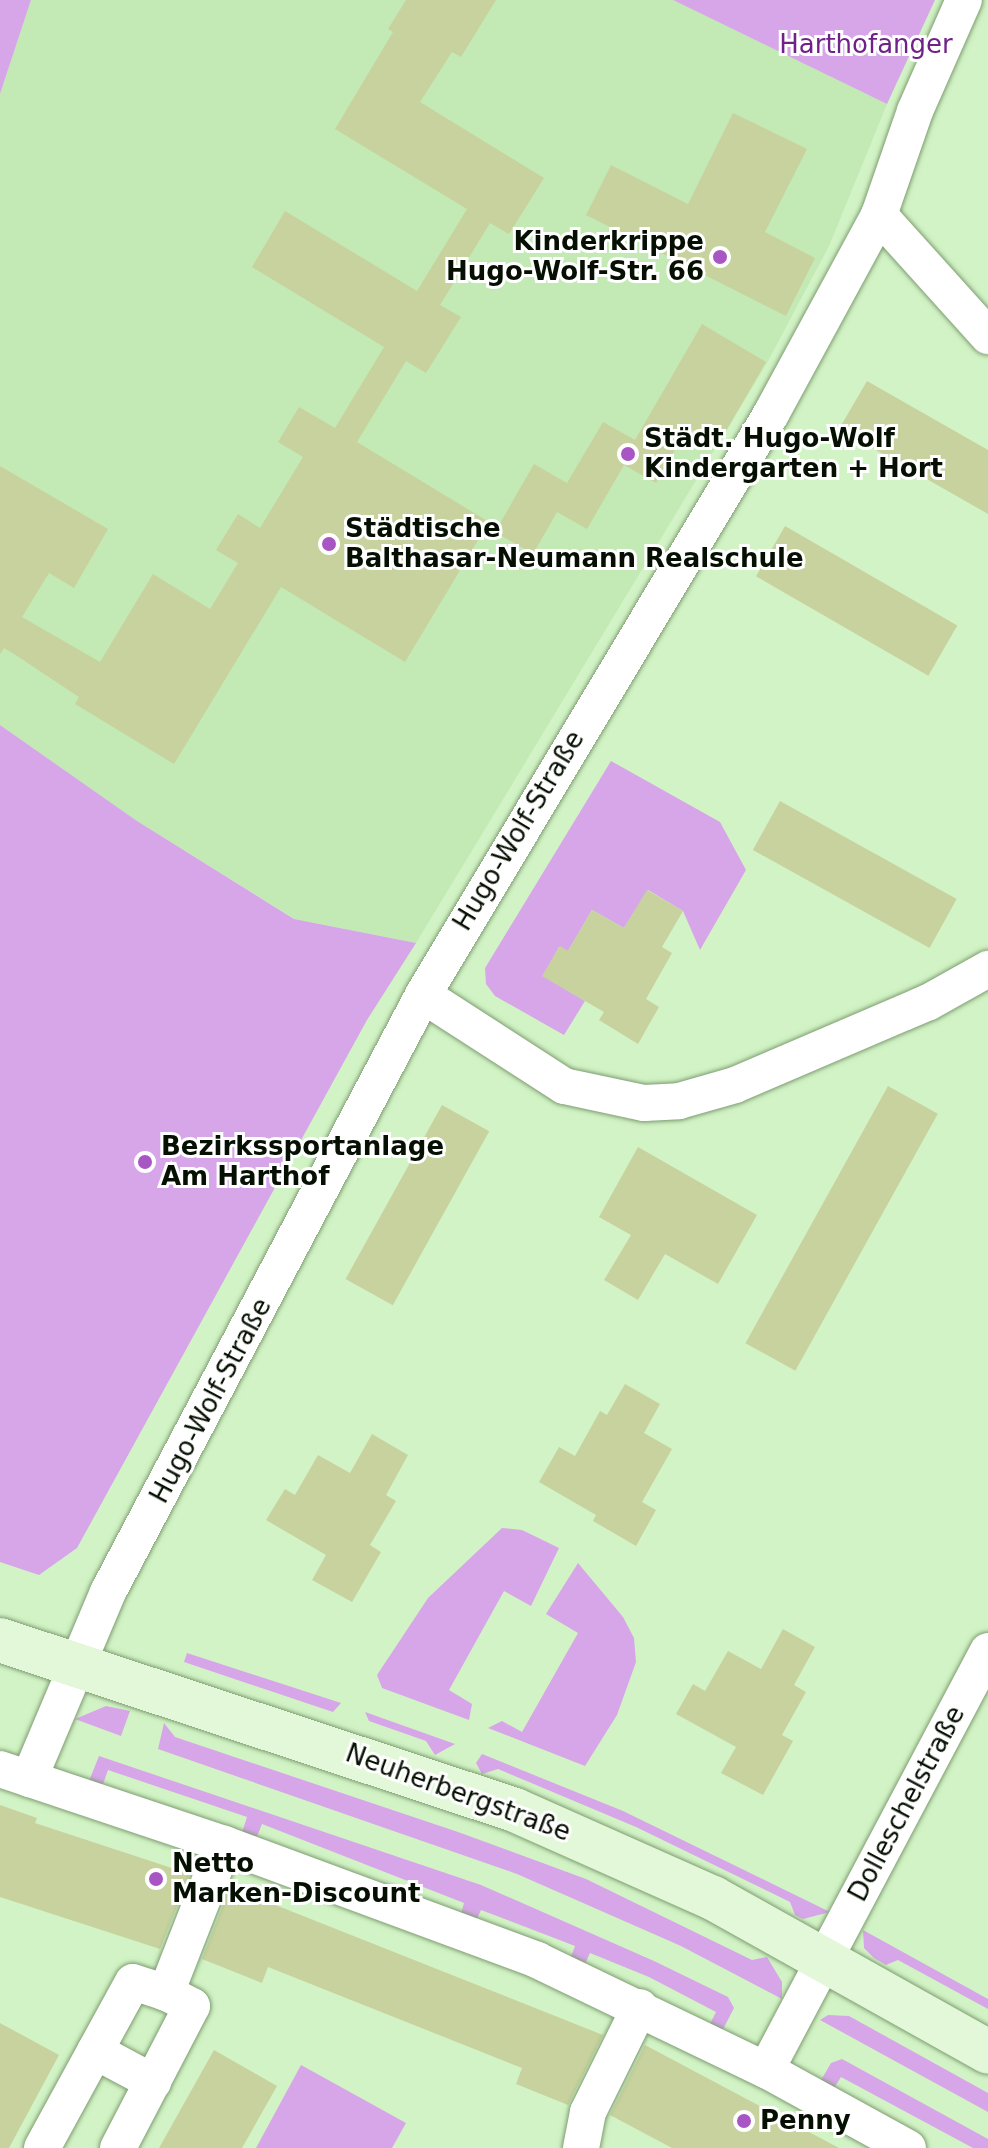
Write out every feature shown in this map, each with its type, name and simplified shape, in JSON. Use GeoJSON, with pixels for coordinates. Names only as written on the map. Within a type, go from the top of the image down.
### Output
{"type":"FeatureCollection","features":[{"type":"Feature","properties":{"kind":"main road","name":"Neuherbergstraße"},"geometry":{"type":"LineString","coordinates":[[0,1640],[515,1810],[713,1898],[826,1958],[988,2052]]}},
{"type":"Feature","properties":{"kind":"street","name":"Hugo-Wolf-Straße"},"geometry":{"type":"LineString","coordinates":[[76,1665],[108,1592],[423,995],[771,414],[879,215],[915,111],[964,0]]}},
{"type":"Feature","properties":{"kind":"street"},"geometry":{"type":"LineString","coordinates":[[879,215],[988,336]]}},
{"type":"Feature","properties":{"kind":"street"},"geometry":{"type":"LineString","coordinates":[[423,995],[564,1086],[644,1103],[679,1101],[735,1085],[948,994],[988,969]]}},
{"type":"Feature","properties":{"kind":"street","name":"Dolleschelstraße"},"geometry":{"type":"LineString","coordinates":[[826,1958],[988,1651]]}},
{"type":"Feature","properties":{"kind":"street"},"geometry":{"type":"LineString","coordinates":[[76,1665],[14,1774],[224,1844],[537,1960],[766,2070],[908,2148]]}},
{"type":"Feature","properties":{"kind":"street"},"geometry":{"type":"LineString","coordinates":[[166,1993],[224,1844]]}},
{"type":"Feature","properties":{"kind":"street"},"geometry":{"type":"LineString","coordinates":[[766,2070],[826,1958]]}},
{"type":"Feature","properties":{"kind":"street"},"geometry":{"type":"LineString","coordinates":[[42,2148],[133,1982],[192,2006],[118,2148]]}},
{"type":"Feature","properties":{"kind":"street"},"geometry":{"type":"LineString","coordinates":[[581,2148],[588,2112],[640,2007]]}},
{"type":"Feature","properties":{"kind":"street"},"geometry":{"type":"LineString","coordinates":[[95,2051],[153,2082]]}},
{"type":"Feature","properties":{"kind":"shaded area","name":"Städtische Balthasar-Neumann Realschule"},"geometry":{"type":"Polygon","coordinates":[[[31,0],[673,0],[887,104],[829,246],[767,363],[416,943],[295,919],[137,821],[0,725],[0,94],[31,0]]]}},
{"type":"Feature","properties":{"kind":"green space"},"geometry":{"type":"Polygon","coordinates":[[[0,0],[31,0],[0,94],[0,0]]]}},
{"type":"Feature","properties":{"kind":"green space","name":"Harthofanger"},"geometry":{"type":"Polygon","coordinates":[[[673,0],[935,0],[887,104],[673,0]]]}},
{"type":"Feature","properties":{"kind":"green space","name":"Bezirkssportanlage Am Harthof"},"geometry":{"type":"Polygon","coordinates":[[[0,725],[137,821],[294,919],[416,943],[367,1020],[77,1548],[39,1575],[0,1562],[0,725]]]}},
{"type":"Feature","properties":{"kind":"green space"},"geometry":{"type":"Polygon","coordinates":[[[611,761],[720,822],[746,870],[700,950],[683,911],[648,890],[624,928],[592,910],[568,951],[559,947],[543,976],[585,1001],[564,1035],[495,996],[486,984],[485,968],[611,761]]]}},
{"type":"Feature","properties":{"kind":"green space"},"geometry":{"type":"Polygon","coordinates":[[[502,1528],[522,1530],[559,1548],[531,1606],[504,1591],[449,1690],[472,1704],[469,1720],[382,1688],[377,1675],[428,1598],[502,1528]]]}},
{"type":"Feature","properties":{"kind":"green space"},"geometry":{"type":"Polygon","coordinates":[[[578,1563],[623,1617],[634,1638],[636,1662],[617,1715],[585,1766],[488,1728],[502,1721],[522,1732],[578,1633],[546,1614],[578,1563]]]}},
{"type":"Feature","properties":{"kind":"green space"},"geometry":{"type":"Polygon","coordinates":[[[187,1653],[341,1703],[333,1712],[184,1662],[187,1653]]]}},
{"type":"Feature","properties":{"kind":"green space"},"geometry":{"type":"Polygon","coordinates":[[[106,1706],[130,1711],[121,1736],[75,1719],[106,1706]]]}},
{"type":"Feature","properties":{"kind":"green space"},"geometry":{"type":"Polygon","coordinates":[[[365,1712],[455,1744],[435,1755],[426,1741],[369,1721],[365,1712]]]}},
{"type":"Feature","properties":{"kind":"green space"},"geometry":{"type":"Polygon","coordinates":[[[164,1723],[175,1737],[458,1832],[586,1879],[752,1960],[767,1957],[782,1982],[782,1999],[681,1946],[517,1874],[158,1749],[164,1723]]]}},
{"type":"Feature","properties":{"kind":"green space"},"geometry":{"type":"Polygon","coordinates":[[[482,1754],[623,1811],[830,1912],[803,1919],[795,1915],[790,1902],[636,1827],[498,1769],[482,1774],[476,1763],[482,1754]]]}},
{"type":"Feature","properties":{"kind":"green space"},"geometry":{"type":"Polygon","coordinates":[[[99,1756],[481,1885],[654,1961],[728,1997],[734,2008],[719,2037],[706,2032],[716,2012],[649,1977],[590,1953],[581,1973],[567,1967],[575,1946],[481,1910],[472,1930],[458,1924],[464,1903],[262,1824],[254,1844],[240,1839],[247,1817],[108,1770],[101,1790],[87,1786],[99,1756]]]}},
{"type":"Feature","properties":{"kind":"green space"},"geometry":{"type":"Polygon","coordinates":[[[863,1930],[988,1999],[988,2009],[898,1960],[886,1965],[874,1958],[864,1948],[863,1930]]]}},
{"type":"Feature","properties":{"kind":"green space"},"geometry":{"type":"Polygon","coordinates":[[[828,2015],[849,2016],[988,2093],[988,2112],[820,2020],[828,2015]]]}},
{"type":"Feature","properties":{"kind":"green space"},"geometry":{"type":"Polygon","coordinates":[[[842,2059],[988,2139],[988,2148],[973,2148],[841,2077],[829,2096],[816,2089],[831,2063],[842,2059]]]}},
{"type":"Feature","properties":{"kind":"green space"},"geometry":{"type":"Polygon","coordinates":[[[301,2065],[406,2123],[392,2148],[256,2148],[301,2065]]]}},
{"type":"Feature","properties":{"kind":"building"},"geometry":{"type":"Polygon","coordinates":[[[406,0],[496,0],[461,57],[452,52],[420,102],[544,178],[509,234],[490,223],[440,305],[461,317],[426,373],[406,361],[357,442],[489,522],[405,662],[281,587],[174,764],[75,704],[79,697],[14,654],[4,648],[0,654],[0,466],[108,529],[74,588],[49,573],[22,617],[100,662],[153,574],[210,609],[238,563],[216,550],[238,514],[260,528],[303,457],[278,442],[299,407],[335,428],[384,347],[252,267],[285,211],[417,291],[467,209],[335,129],[393,32],[388,29],[406,0]]]}},
{"type":"Feature","properties":{"kind":"building"},"geometry":{"type":"Polygon","coordinates":[[[733,113],[807,149],[765,232],[815,258],[786,316],[586,215],[611,165],[688,204],[733,113]]]}},
{"type":"Feature","properties":{"kind":"building","name":"Städt. Hugo-Wolf Kindergarten + Hort"},"geometry":{"type":"Polygon","coordinates":[[[702,324],[766,362],[718,445],[688,427],[656,483],[624,465],[587,529],[557,512],[533,554],[495,532],[534,464],[567,483],[603,422],[635,440],[702,324]]]}},
{"type":"Feature","properties":{"kind":"building"},"geometry":{"type":"Polygon","coordinates":[[[867,381],[988,450],[988,514],[839,429],[867,381]]]}},
{"type":"Feature","properties":{"kind":"building"},"geometry":{"type":"Polygon","coordinates":[[[785,526],[957,626],[928,676],[756,576],[785,526]]]}},
{"type":"Feature","properties":{"kind":"building"},"geometry":{"type":"Polygon","coordinates":[[[780,801],[957,899],[930,948],[753,850],[780,801]]]}},
{"type":"Feature","properties":{"kind":"building"},"geometry":{"type":"Polygon","coordinates":[[[647,890],[683,911],[662,947],[672,953],[646,999],[659,1007],[638,1044],[599,1020],[604,1012],[542,976],[560,946],[568,951],[592,910],[624,928],[647,890]]]}},
{"type":"Feature","properties":{"kind":"building"},"geometry":{"type":"Polygon","coordinates":[[[888,1086],[938,1114],[795,1371],[745,1343],[888,1086]]]}},
{"type":"Feature","properties":{"kind":"building"},"geometry":{"type":"Polygon","coordinates":[[[442,1105],[489,1131],[393,1305],[346,1279],[442,1105]]]}},
{"type":"Feature","properties":{"kind":"building"},"geometry":{"type":"Polygon","coordinates":[[[638,1147],[757,1215],[718,1284],[665,1254],[638,1300],[604,1280],[631,1235],[599,1217],[638,1147]]]}},
{"type":"Feature","properties":{"kind":"building"},"geometry":{"type":"Polygon","coordinates":[[[625,1384],[660,1404],[644,1433],[672,1449],[642,1502],[656,1510],[636,1546],[593,1521],[596,1515],[539,1482],[559,1447],[575,1456],[600,1411],[607,1415],[625,1384]]]}},
{"type":"Feature","properties":{"kind":"building"},"geometry":{"type":"Polygon","coordinates":[[[372,1434],[408,1455],[386,1495],[396,1501],[370,1545],[381,1552],[352,1602],[312,1580],[326,1555],[266,1520],[285,1489],[295,1495],[318,1455],[350,1473],[372,1434]]]}},
{"type":"Feature","properties":{"kind":"building"},"geometry":{"type":"Polygon","coordinates":[[[783,1629],[815,1647],[794,1685],[806,1692],[782,1735],[793,1741],[763,1795],[721,1773],[736,1747],[676,1714],[693,1684],[705,1691],[728,1651],[761,1669],[783,1629]]]}},
{"type":"Feature","properties":{"kind":"building"},"geometry":{"type":"Polygon","coordinates":[[[0,1805],[37,1818],[35,1823],[190,1874],[160,1949],[0,1897],[0,1805]]]}},
{"type":"Feature","properties":{"kind":"building"},"geometry":{"type":"Polygon","coordinates":[[[230,1887],[603,2035],[568,2105],[516,2084],[522,2068],[268,1967],[262,1983],[202,1959],[230,1887]]]}},
{"type":"Feature","properties":{"kind":"building"},"geometry":{"type":"Polygon","coordinates":[[[0,2023],[59,2055],[9,2148],[0,2148],[0,2023]]]}},
{"type":"Feature","properties":{"kind":"building"},"geometry":{"type":"Polygon","coordinates":[[[645,2045],[839,2148],[672,2148],[610,2115],[645,2045]]]}},
{"type":"Feature","properties":{"kind":"building"},"geometry":{"type":"Polygon","coordinates":[[[214,2050],[277,2086],[242,2148],[159,2148],[214,2050]]]}},
{"type":"Feature","properties":{"kind":"place","name":"Kinderkrippe Hugo-Wolf-Str. 66"},"geometry":{"type":"Point","coordinates":[720,257]}},
{"type":"Feature","properties":{"kind":"place","name":"Städt. Hugo-Wolf Kindergarten + Hort"},"geometry":{"type":"Point","coordinates":[628,454]}},
{"type":"Feature","properties":{"kind":"place","name":"Städtische Balthasar-Neumann Realschule"},"geometry":{"type":"Point","coordinates":[329,544]}},
{"type":"Feature","properties":{"kind":"place","name":"Bezirkssportanlage Am Harthof"},"geometry":{"type":"Point","coordinates":[145,1162]}},
{"type":"Feature","properties":{"kind":"place","name":"Netto Marken-Discount"},"geometry":{"type":"Point","coordinates":[156,1879]}},
{"type":"Feature","properties":{"kind":"place","name":"Penny"},"geometry":{"type":"Point","coordinates":[744,2121]}}]}
